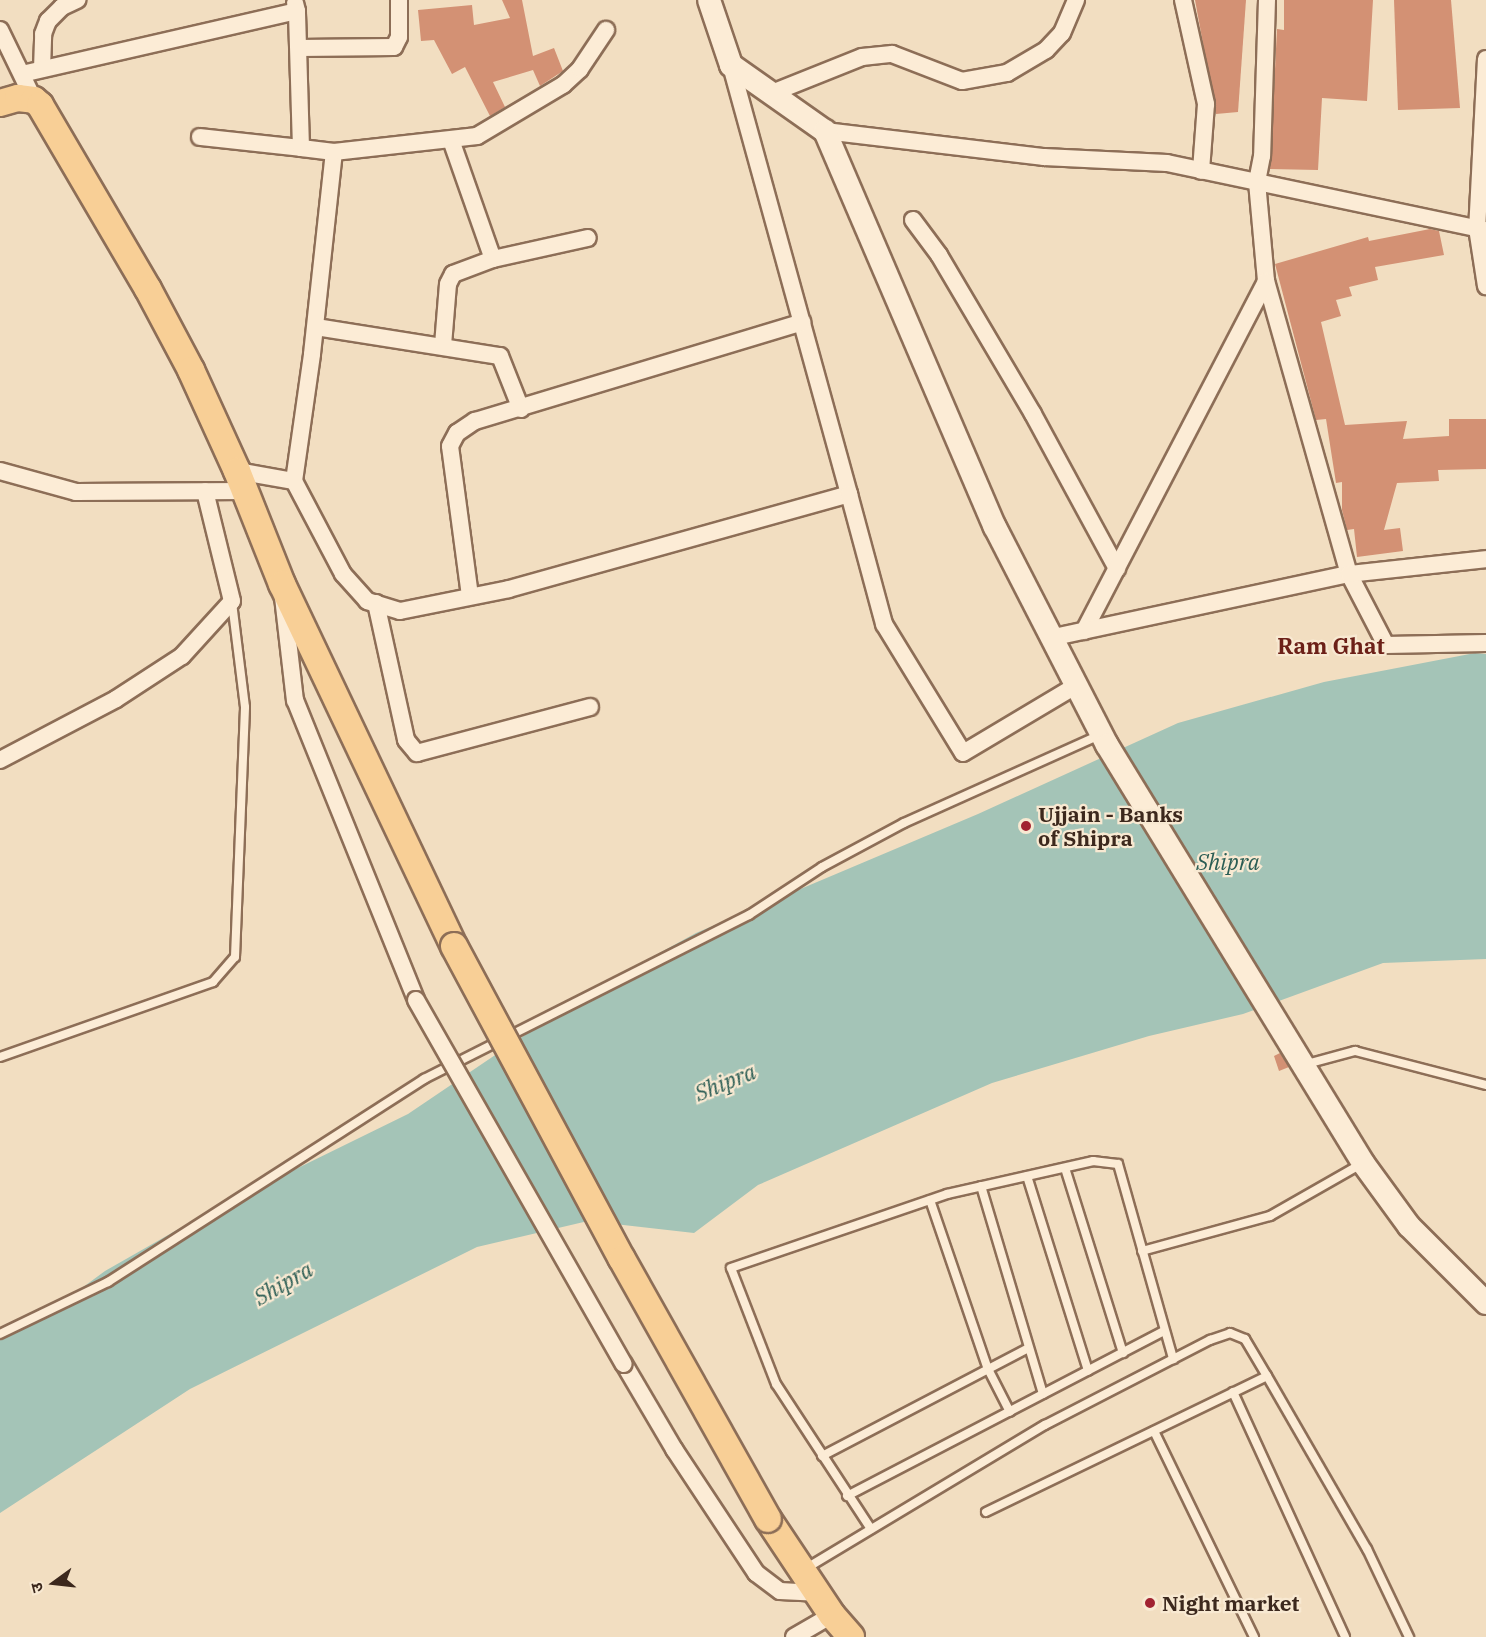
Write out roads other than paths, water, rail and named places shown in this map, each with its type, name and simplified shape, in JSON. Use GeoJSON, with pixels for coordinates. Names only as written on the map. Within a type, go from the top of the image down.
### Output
{"type":"FeatureCollection","features":[{"type":"Feature","properties":{"kind":"main road"},"geometry":{"type":"LineString","coordinates":[[709,0],[731,64],[825,131],[995,527],[1050,638],[1105,740],[1364,1163],[1409,1226],[1486,1304]]}},
{"type":"Feature","properties":{"kind":"main road"},"geometry":{"type":"LineString","coordinates":[[15,91],[148,289],[191,370],[241,481],[282,584],[454,946],[622,1259],[768,1519],[816,1593],[851,1637]]}},
{"type":"Feature","properties":{"kind":"street"},"geometry":{"type":"LineString","coordinates":[[42,69],[43,34],[48,21],[62,7],[77,0]]}},
{"type":"Feature","properties":{"kind":"street"},"geometry":{"type":"LineString","coordinates":[[299,48],[394,47],[399,37],[399,0]]}},
{"type":"Feature","properties":{"kind":"street"},"geometry":{"type":"LineString","coordinates":[[772,93],[862,57],[892,54],[963,81],[1007,73],[1046,50],[1062,33],[1076,0]]}},
{"type":"Feature","properties":{"kind":"street"},"geometry":{"type":"LineString","coordinates":[[1183,0],[1206,104],[1201,171]]}},
{"type":"Feature","properties":{"kind":"street"},"geometry":{"type":"LineString","coordinates":[[1267,0],[1262,156],[1257,182],[1266,281],[1349,574],[1386,645],[1486,644]]}},
{"type":"Feature","properties":{"kind":"street"},"geometry":{"type":"LineString","coordinates":[[0,30],[15,91],[42,69],[295,5],[299,48],[301,148]]}},
{"type":"Feature","properties":{"kind":"street"},"geometry":{"type":"LineString","coordinates":[[200,137],[334,152],[451,140],[488,131],[563,85],[580,69],[606,30]]}},
{"type":"Feature","properties":{"kind":"street"},"geometry":{"type":"LineString","coordinates":[[1486,59],[1481,229],[1486,286]]}},
{"type":"Feature","properties":{"kind":"street"},"geometry":{"type":"LineString","coordinates":[[731,64],[884,624],[963,753],[1077,685]]}},
{"type":"Feature","properties":{"kind":"street"},"geometry":{"type":"LineString","coordinates":[[825,131],[1044,157],[1167,163],[1481,229]]}},
{"type":"Feature","properties":{"kind":"street"},"geometry":{"type":"LineString","coordinates":[[451,140],[493,259]]}},
{"type":"Feature","properties":{"kind":"street"},"geometry":{"type":"LineString","coordinates":[[334,152],[315,327],[294,480],[344,574],[367,601],[400,611],[470,597],[849,494]]}},
{"type":"Feature","properties":{"kind":"street"},"geometry":{"type":"LineString","coordinates":[[913,220],[939,255],[1033,414],[1117,569]]}},
{"type":"Feature","properties":{"kind":"street"},"geometry":{"type":"LineString","coordinates":[[443,345],[448,284],[453,274],[493,259],[588,238]]}},
{"type":"Feature","properties":{"kind":"street"},"geometry":{"type":"LineString","coordinates":[[1084,631],[1266,281]]}},
{"type":"Feature","properties":{"kind":"street"},"geometry":{"type":"LineString","coordinates":[[470,597],[450,446],[457,433],[475,421],[521,409],[802,322]]}},
{"type":"Feature","properties":{"kind":"street"},"geometry":{"type":"LineString","coordinates":[[315,327],[443,345],[500,356],[521,409]]}},
{"type":"Feature","properties":{"kind":"street"},"geometry":{"type":"LineString","coordinates":[[0,471],[76,492],[205,491],[241,481],[294,480]]}},
{"type":"Feature","properties":{"kind":"street"},"geometry":{"type":"LineString","coordinates":[[0,760],[116,699],[182,656],[232,601],[205,491]]}},
{"type":"Feature","properties":{"kind":"street"},"geometry":{"type":"LineString","coordinates":[[1050,638],[1349,574],[1486,559]]}},
{"type":"Feature","properties":{"kind":"street"},"geometry":{"type":"LineString","coordinates":[[282,584],[296,700],[416,1000],[674,1449],[756,1573],[780,1591],[816,1593]]}},
{"type":"Feature","properties":{"kind":"street"},"geometry":{"type":"LineString","coordinates":[[376,603],[406,740],[417,753],[590,707]]}},
{"type":"Feature","properties":{"kind":"street"},"geometry":{"type":"LineString","coordinates":[[794,1637],[832,1615]]}},
{"type":"Feature","properties":{"kind":"lane"},"geometry":{"type":"LineString","coordinates":[[0,1057],[213,982],[235,957],[245,707],[232,601]]}},
{"type":"Feature","properties":{"kind":"lane"},"geometry":{"type":"LineString","coordinates":[[0,1334],[108,1282],[424,1079],[749,915],[822,867],[904,823],[1105,740]]}},
{"type":"Feature","properties":{"kind":"lane"},"geometry":{"type":"LineString","coordinates":[[1303,1065],[1354,1051],[1486,1085]]}},
{"type":"Feature","properties":{"kind":"lane"},"geometry":{"type":"LineString","coordinates":[[871,1529],[847,1496],[776,1384],[731,1268],[930,1200],[981,1186],[1093,1161],[1118,1164],[1173,1359]]}},
{"type":"Feature","properties":{"kind":"lane"},"geometry":{"type":"LineString","coordinates":[[1142,1251],[1270,1216],[1364,1163]]}},
{"type":"Feature","properties":{"kind":"lane"},"geometry":{"type":"LineString","coordinates":[[1065,1168],[1123,1353]]}},
{"type":"Feature","properties":{"kind":"lane"},"geometry":{"type":"LineString","coordinates":[[1027,1176],[1088,1371]]}},
{"type":"Feature","properties":{"kind":"lane"},"geometry":{"type":"LineString","coordinates":[[981,1186],[1043,1394]]}},
{"type":"Feature","properties":{"kind":"lane"},"geometry":{"type":"LineString","coordinates":[[930,1200],[988,1369],[1010,1412]]}},
{"type":"Feature","properties":{"kind":"lane"},"geometry":{"type":"LineString","coordinates":[[847,1496],[1164,1331]]}},
{"type":"Feature","properties":{"kind":"lane"},"geometry":{"type":"LineString","coordinates":[[802,1570],[1045,1425],[1173,1359],[1230,1333],[1245,1339],[1267,1376],[1372,1558],[1409,1637]]}},
{"type":"Feature","properties":{"kind":"lane"},"geometry":{"type":"LineString","coordinates":[[822,1456],[1029,1348]]}},
{"type":"Feature","properties":{"kind":"lane"},"geometry":{"type":"LineString","coordinates":[[986,1512],[1267,1376]]}},
{"type":"Feature","properties":{"kind":"lane"},"geometry":{"type":"LineString","coordinates":[[1233,1392],[1345,1637]]}},
{"type":"Feature","properties":{"kind":"lane"},"geometry":{"type":"LineString","coordinates":[[1154,1431],[1254,1637]]}},
{"type":"Feature","properties":{"kind":"water","name":"Shipra"},"geometry":{"type":"Polygon","coordinates":[[[1475,653],[1486,654],[1486,959],[1383,963],[1243,1014],[1149,1036],[992,1083],[758,1185],[694,1233],[588,1221],[477,1247],[190,1389],[0,1513],[0,1340],[56,1307],[105,1271],[212,1210],[408,1114],[590,991],[696,933],[978,814],[1178,723],[1324,682],[1475,653]]]}},
{"type":"Feature","properties":{"kind":"place","name":"Ujjain - Banks of Shipra"},"geometry":{"type":"Point","coordinates":[1026,826]}},
{"type":"Feature","properties":{"kind":"place","name":"Night market"},"geometry":{"type":"Point","coordinates":[1150,1603]}},
{"type":"Feature","properties":{"kind":"district","name":"Ram Ghat"},"geometry":{"type":"Point","coordinates":[1331,646]}}]}
